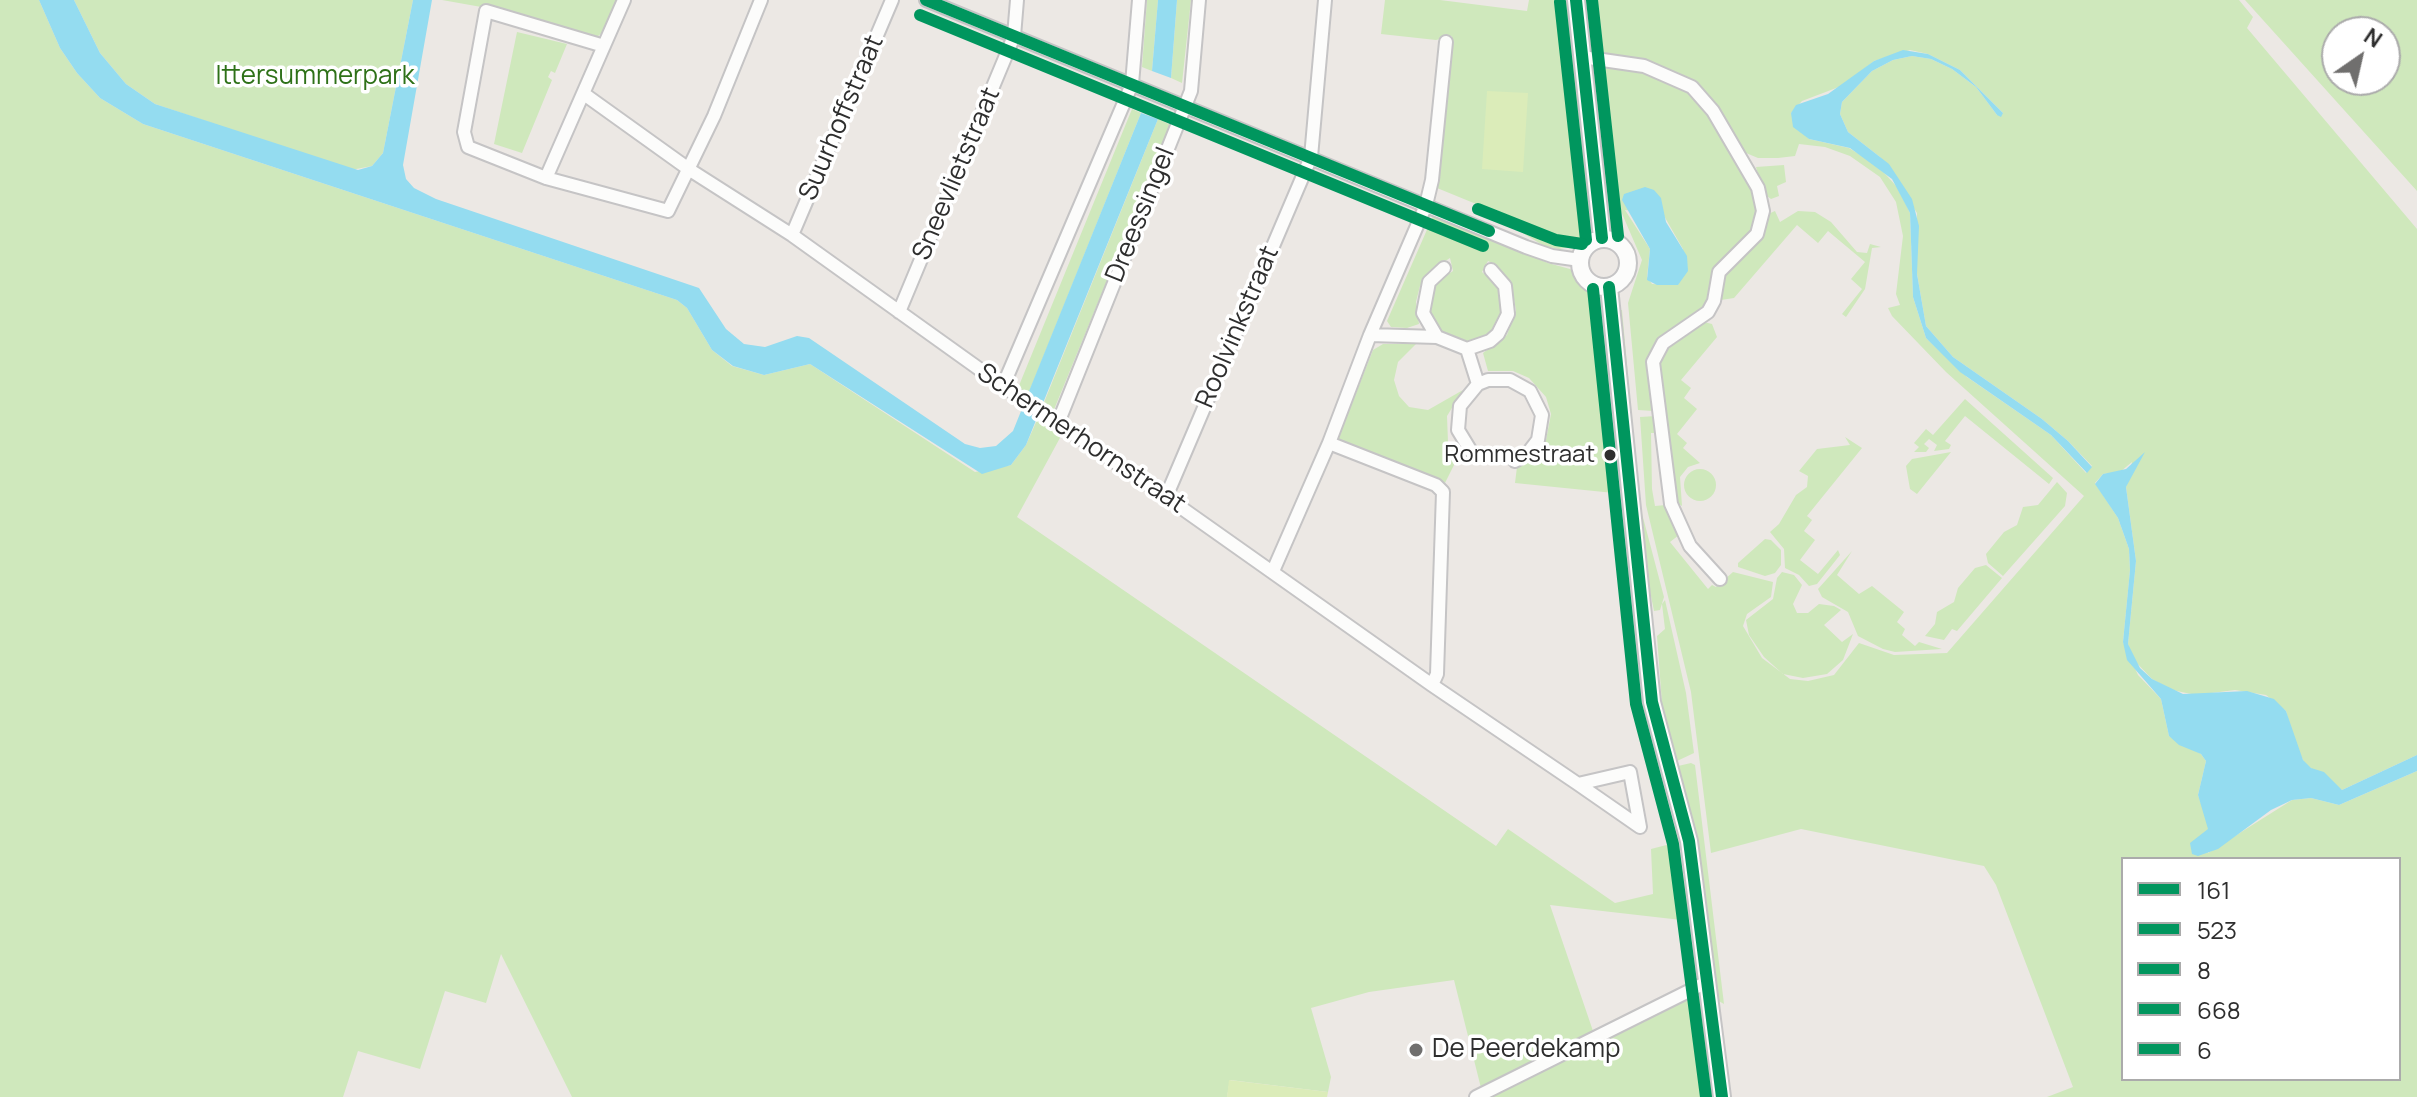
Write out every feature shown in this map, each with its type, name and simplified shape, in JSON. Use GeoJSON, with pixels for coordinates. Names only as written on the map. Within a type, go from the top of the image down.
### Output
{"type":"FeatureCollection","features":[{"type":"Feature","properties":{"kind":"main road"},"geometry":{"type":"LineString","coordinates":[[1576,0],[1602,238]]}},
{"type":"Feature","properties":{"kind":"main road"},"geometry":{"type":"LineString","coordinates":[[1602,238],[1619,244],[1628,259],[1623,278],[1609,287],[1587,280],[1580,260],[1587,245],[1602,238]]}},
{"type":"Feature","properties":{"kind":"main road"},"geometry":{"type":"LineString","coordinates":[[1609,287],[1652,702],[1689,841],[1722,1097]]}},
{"type":"Feature","properties":{"kind":"street"},"geometry":{"type":"LineString","coordinates":[[546,178],[624,0]]}},
{"type":"Feature","properties":{"kind":"street"},"geometry":{"type":"LineString","coordinates":[[604,46],[486,11],[464,132],[468,147],[546,178],[668,211],[690,170],[759,0]]}},
{"type":"Feature","properties":{"kind":"street","name":"Suurhoffstraat"},"geometry":{"type":"LineString","coordinates":[[792,235],[892,0]]}},
{"type":"Feature","properties":{"kind":"street"},"geometry":{"type":"LineString","coordinates":[[926,0],[1552,256],[1580,260]]}},
{"type":"Feature","properties":{"kind":"street","name":"Sneevlietstraat"},"geometry":{"type":"LineString","coordinates":[[899,312],[1014,36],[1017,0]]}},
{"type":"Feature","properties":{"kind":"street"},"geometry":{"type":"LineString","coordinates":[[1003,386],[1132,84],[1139,0]]}},
{"type":"Feature","properties":{"kind":"street","name":"Dreessingel"},"geometry":{"type":"LineString","coordinates":[[1058,423],[1191,91],[1199,0]]}},
{"type":"Feature","properties":{"kind":"street","name":"Roolvinkstraat"},"geometry":{"type":"LineString","coordinates":[[1166,497],[1311,157],[1325,0]]}},
{"type":"Feature","properties":{"kind":"street"},"geometry":{"type":"LineString","coordinates":[[1273,571],[1426,205],[1432,180],[1446,42]]}},
{"type":"Feature","properties":{"kind":"street"},"geometry":{"type":"LineString","coordinates":[[1582,57],[1644,66],[1692,87],[1713,111],[1758,188],[1763,211],[1757,234],[1719,272],[1708,312],[1663,343],[1653,362],[1673,513],[1690,546],[1720,579]]}},
{"type":"Feature","properties":{"kind":"street","name":"Schermerhornstraat"},"geometry":{"type":"LineString","coordinates":[[584,94],[690,170],[792,235],[1003,386],[1640,827],[1630,772],[1578,784]]}},
{"type":"Feature","properties":{"kind":"street"},"geometry":{"type":"LineString","coordinates":[[1437,337],[1428,326],[1423,303],[1429,282],[1444,268]]}},
{"type":"Feature","properties":{"kind":"street"},"geometry":{"type":"LineString","coordinates":[[1370,335],[1437,337],[1467,349],[1490,341],[1498,334],[1508,314],[1505,286],[1491,270]]}},
{"type":"Feature","properties":{"kind":"street"},"geometry":{"type":"LineString","coordinates":[[1467,349],[1478,384]]}},
{"type":"Feature","properties":{"kind":"street"},"geometry":{"type":"LineString","coordinates":[[1472,453],[1458,430],[1457,417],[1466,394],[1488,380],[1510,380],[1530,391],[1542,415],[1538,440],[1528,453],[1515,461]]}},
{"type":"Feature","properties":{"kind":"street"},"geometry":{"type":"LineString","coordinates":[[1329,443],[1436,485],[1443,492],[1437,674],[1432,685]]}},
{"type":"Feature","properties":{"kind":"street"},"geometry":{"type":"LineString","coordinates":[[1476,1097],[1709,981]]}},
{"type":"Feature","properties":{"kind":"green space"},"geometry":{"type":"Polygon","coordinates":[[[0,0],[39,0],[60,48],[77,73],[100,98],[143,124],[677,300],[687,308],[712,350],[732,366],[764,375],[810,364],[975,472],[1011,465],[1026,445],[1037,420],[1061,436],[1017,517],[1496,846],[1508,829],[1615,903],[1653,894],[1651,849],[1678,842],[1690,921],[1550,905],[1593,1031],[1481,1088],[1454,980],[1369,992],[1311,1008],[1331,1077],[1328,1092],[1230,1080],[1227,1097],[572,1097],[501,954],[486,1003],[445,991],[420,1069],[358,1051],[343,1097],[0,1097],[0,0]]]}},
{"type":"Feature","properties":{"kind":"green space","name":"Ittersummerpark"},"geometry":{"type":"Polygon","coordinates":[[[74,0],[413,0],[383,153],[372,166],[351,170],[155,104],[126,84],[100,53],[74,0]]]}},
{"type":"Feature","properties":{"kind":"green space","name":"Ittersummerpark"},"geometry":{"type":"Polygon","coordinates":[[[442,0],[617,0],[605,30],[596,38],[487,8],[442,0]]]}},
{"type":"Feature","properties":{"kind":"green space"},"geometry":{"type":"Polygon","coordinates":[[[1147,0],[1158,0],[1152,71],[1142,67],[1147,0]]]}},
{"type":"Feature","properties":{"kind":"green space"},"geometry":{"type":"Polygon","coordinates":[[[1177,0],[1191,0],[1182,83],[1171,78],[1177,0]]]}},
{"type":"Feature","properties":{"kind":"green space"},"geometry":{"type":"Polygon","coordinates":[[[1385,0],[1440,0],[1527,11],[1529,0],[1568,0],[1590,218],[1589,230],[1579,245],[1559,249],[1544,246],[1503,221],[1503,215],[1437,188],[1452,36],[1436,40],[1381,34],[1385,0]]]}},
{"type":"Feature","properties":{"kind":"green space"},"geometry":{"type":"Polygon","coordinates":[[[1596,0],[2239,0],[2253,17],[2247,28],[2417,229],[2417,755],[2342,790],[2305,764],[2294,742],[2286,711],[2266,695],[2235,690],[2196,695],[2172,690],[2152,679],[2132,658],[2128,644],[2136,561],[2126,487],[2132,462],[2120,472],[2103,474],[2095,483],[2118,518],[2129,549],[2123,642],[2138,675],[2161,699],[2169,736],[2201,754],[2206,761],[2198,795],[2208,823],[2208,853],[2292,800],[2311,798],[2339,805],[2417,771],[2417,1097],[2047,1097],[2073,1087],[1996,885],[1984,866],[1801,829],[1711,853],[1691,692],[1646,505],[1640,417],[1656,416],[1661,433],[1651,433],[1652,489],[1655,506],[1666,505],[1679,535],[1670,542],[1708,589],[1712,585],[1716,587],[1733,572],[1773,582],[1771,597],[1747,614],[1743,626],[1762,658],[1790,679],[1808,681],[1834,675],[1859,643],[1894,655],[1947,653],[2084,496],[1946,372],[1892,316],[1888,308],[1900,305],[1896,294],[1903,236],[1896,202],[1880,177],[1850,156],[1825,147],[1799,144],[1795,156],[1778,158],[1758,158],[1746,153],[1695,84],[1658,66],[1603,52],[1596,0]],[[1910,50],[1874,61],[1844,85],[1802,101],[1791,113],[1809,139],[1849,148],[1877,165],[1898,188],[1910,213],[1913,297],[1926,338],[1967,377],[2051,435],[2086,473],[2092,466],[2068,441],[2042,419],[1953,357],[1926,326],[1917,274],[1917,213],[1880,157],[1848,132],[1840,114],[1842,102],[1872,71],[1893,60],[1912,56],[1931,59],[1952,69],[1976,87],[1997,115],[2003,113],[1960,70],[1928,54],[1910,50]]]}},
{"type":"Feature","properties":{"kind":"green space"},"geometry":{"type":"Polygon","coordinates":[[[2245,0],[2417,0],[2417,191],[2331,96],[2401,96],[2401,16],[2321,16],[2321,84],[2245,0]]]}},
{"type":"Feature","properties":{"kind":"green space"},"geometry":{"type":"Polygon","coordinates":[[[517,32],[567,44],[555,73],[551,71],[548,77],[552,80],[522,153],[494,144],[517,32]]]}},
{"type":"Feature","properties":{"kind":"green space"},"geometry":{"type":"Polygon","coordinates":[[[1603,66],[1630,66],[1680,84],[1700,100],[1754,189],[1758,220],[1705,310],[1656,344],[1650,356],[1656,409],[1653,411],[1638,410],[1628,303],[1642,260],[1617,202],[1603,66]],[[1625,210],[1650,249],[1647,277],[1652,284],[1678,285],[1683,249],[1663,214],[1625,210]]]}},
{"type":"Feature","properties":{"kind":"green space"},"geometry":{"type":"Polygon","coordinates":[[[1487,91],[1528,93],[1523,172],[1482,169],[1487,91]]]}},
{"type":"Feature","properties":{"kind":"green space"},"geometry":{"type":"Polygon","coordinates":[[[1132,109],[1141,113],[1028,395],[1018,388],[1132,109]]]}},
{"type":"Feature","properties":{"kind":"green space"},"geometry":{"type":"Polygon","coordinates":[[[1158,119],[1171,125],[1053,412],[1043,405],[1158,119]]]}},
{"type":"Feature","properties":{"kind":"green space"},"geometry":{"type":"Polygon","coordinates":[[[1784,165],[1786,182],[1777,186],[1779,196],[1771,199],[1763,193],[1756,167],[1784,165]]]}},
{"type":"Feature","properties":{"kind":"green space"},"geometry":{"type":"Polygon","coordinates":[[[1775,211],[1780,222],[1798,211],[1815,212],[1831,222],[1857,252],[1867,253],[1870,244],[1881,247],[1872,248],[1865,289],[1846,317],[1842,314],[1862,289],[1851,279],[1865,262],[1828,231],[1818,243],[1797,225],[1734,298],[1721,300],[1720,281],[1768,214],[1775,211]]]}},
{"type":"Feature","properties":{"kind":"green space"},"geometry":{"type":"Polygon","coordinates":[[[1433,216],[1570,269],[1587,286],[1614,493],[1515,483],[1517,467],[1532,459],[1546,440],[1551,414],[1546,397],[1529,378],[1513,371],[1488,371],[1483,353],[1507,335],[1516,310],[1511,284],[1494,264],[1488,261],[1482,272],[1496,284],[1502,296],[1502,315],[1488,336],[1464,343],[1440,333],[1430,316],[1432,291],[1439,280],[1453,271],[1450,258],[1430,271],[1420,286],[1416,302],[1419,324],[1407,328],[1391,327],[1387,321],[1433,216]]]}},
{"type":"Feature","properties":{"kind":"green space"},"geometry":{"type":"Polygon","coordinates":[[[1616,310],[1622,310],[1640,506],[1664,597],[1660,610],[1654,611],[1641,547],[1616,310]]]}},
{"type":"Feature","properties":{"kind":"green space"},"geometry":{"type":"Polygon","coordinates":[[[1704,322],[1712,324],[1717,337],[1681,380],[1691,388],[1684,398],[1697,409],[1677,434],[1687,443],[1683,448],[1700,463],[1688,467],[1680,477],[1682,506],[1676,502],[1658,377],[1660,352],[1704,322]]]}},
{"type":"Feature","properties":{"kind":"green space"},"geometry":{"type":"Polygon","coordinates":[[[1383,344],[1416,344],[1398,362],[1394,380],[1399,396],[1409,407],[1428,410],[1463,390],[1447,416],[1448,442],[1457,459],[1445,483],[1337,441],[1373,350],[1383,344]]]}},
{"type":"Feature","properties":{"kind":"green space"},"geometry":{"type":"Polygon","coordinates":[[[1965,399],[2053,478],[2049,484],[1965,416],[1945,441],[1951,445],[1949,449],[1934,451],[1937,445],[1929,439],[1924,444],[1929,448],[1926,452],[1914,452],[1919,447],[1914,443],[1926,429],[1933,435],[1965,399]]]}},
{"type":"Feature","properties":{"kind":"green space"},"geometry":{"type":"Polygon","coordinates":[[[1845,437],[1862,448],[1807,516],[1812,520],[1804,531],[1815,540],[1800,560],[1818,574],[1838,550],[1840,555],[1817,584],[1809,586],[1799,575],[1785,568],[1784,549],[1770,532],[1779,524],[1796,495],[1807,487],[1808,476],[1799,471],[1817,449],[1850,445],[1845,437]]]}},
{"type":"Feature","properties":{"kind":"green space"},"geometry":{"type":"Polygon","coordinates":[[[1951,452],[1917,494],[1910,489],[1906,466],[1912,459],[1951,452]]]}},
{"type":"Feature","properties":{"kind":"green space"},"geometry":{"type":"Polygon","coordinates":[[[1700,469],[1712,473],[1716,485],[1712,497],[1700,501],[1688,497],[1684,485],[1688,473],[1700,469]]]}},
{"type":"Feature","properties":{"kind":"green space"},"geometry":{"type":"Polygon","coordinates":[[[2057,482],[2067,493],[2065,506],[2003,576],[1988,563],[1986,554],[2004,532],[2017,525],[2023,507],[2038,505],[2057,482]]]}},
{"type":"Feature","properties":{"kind":"green space"},"geometry":{"type":"Polygon","coordinates":[[[1765,539],[1771,540],[1781,550],[1781,565],[1775,573],[1765,576],[1738,567],[1738,563],[1765,539]]]}},
{"type":"Feature","properties":{"kind":"green space"},"geometry":{"type":"Polygon","coordinates":[[[1852,551],[1837,575],[1859,594],[1872,586],[1904,612],[1897,622],[1905,629],[1902,635],[1915,646],[1919,642],[1942,649],[1895,652],[1883,649],[1858,636],[1848,612],[1822,597],[1818,589],[1852,551]]]}},
{"type":"Feature","properties":{"kind":"green space"},"geometry":{"type":"Polygon","coordinates":[[[1986,565],[2002,578],[1957,631],[1952,629],[1944,640],[1925,636],[1935,624],[1937,612],[1954,602],[1958,588],[1975,568],[1986,565]]]}},
{"type":"Feature","properties":{"kind":"green space"},"geometry":{"type":"Polygon","coordinates":[[[1782,572],[1794,575],[1802,585],[1793,604],[1797,613],[1808,613],[1819,604],[1834,606],[1841,610],[1824,625],[1842,642],[1853,634],[1843,660],[1827,674],[1803,678],[1783,674],[1764,657],[1749,635],[1746,620],[1773,599],[1777,578],[1782,572]]]}},
{"type":"Feature","properties":{"kind":"green space"},"geometry":{"type":"Polygon","coordinates":[[[1665,600],[1686,693],[1694,753],[1677,761],[1663,717],[1657,636],[1665,629],[1662,604],[1665,600]]]}},
{"type":"Feature","properties":{"kind":"green space"},"geometry":{"type":"Polygon","coordinates":[[[1695,765],[1724,1004],[1717,1000],[1678,766],[1695,765]]]}},
{"type":"Feature","properties":{"kind":"green space"},"geometry":{"type":"Polygon","coordinates":[[[1693,996],[1703,1001],[1713,1097],[1483,1097],[1693,996]]]}},
{"type":"Feature","properties":{"kind":"green space"},"geometry":{"type":"Polygon","coordinates":[[[1229,1080],[1328,1092],[1327,1097],[1227,1097],[1229,1080]]]}},
{"type":"Feature","properties":{"kind":"water"},"geometry":{"type":"Polygon","coordinates":[[[39,0],[74,0],[100,53],[126,84],[155,104],[358,170],[372,166],[383,153],[413,0],[432,0],[403,165],[406,179],[414,188],[436,199],[699,288],[726,329],[744,344],[765,347],[797,336],[809,338],[965,444],[980,448],[996,446],[1013,431],[1141,113],[1158,119],[1026,445],[1011,465],[982,474],[810,364],[764,375],[733,366],[712,350],[687,308],[677,300],[143,124],[100,98],[77,73],[60,48],[39,0]]]}},
{"type":"Feature","properties":{"kind":"water"},"geometry":{"type":"Polygon","coordinates":[[[1158,0],[1177,0],[1171,78],[1152,71],[1158,0]]]}},
{"type":"Feature","properties":{"kind":"water"},"geometry":{"type":"Polygon","coordinates":[[[1903,50],[1928,54],[1960,70],[2003,113],[2001,117],[1997,115],[1976,87],[1952,69],[1931,59],[1912,56],[1893,60],[1872,71],[1842,102],[1840,114],[1848,132],[1889,164],[1912,199],[1919,226],[1917,274],[1926,326],[1953,357],[2042,419],[2068,441],[2092,467],[2087,473],[2051,435],[1960,372],[1926,338],[1913,297],[1910,213],[1892,179],[1850,148],[1809,139],[1793,127],[1791,113],[1796,105],[1828,94],[1874,61],[1903,50]]]}},
{"type":"Feature","properties":{"kind":"water"},"geometry":{"type":"Polygon","coordinates":[[[1645,187],[1654,190],[1661,198],[1666,222],[1687,256],[1688,271],[1678,285],[1657,285],[1647,280],[1650,249],[1622,200],[1624,194],[1645,187]]]}},
{"type":"Feature","properties":{"kind":"water"},"geometry":{"type":"Polygon","coordinates":[[[2145,452],[2126,487],[2136,561],[2128,644],[2140,668],[2152,679],[2183,694],[2247,691],[2274,699],[2286,711],[2303,760],[2311,768],[2324,772],[2342,790],[2417,755],[2417,771],[2339,805],[2311,798],[2292,800],[2271,810],[2218,849],[2198,856],[2192,854],[2190,843],[2208,829],[2198,795],[2206,761],[2201,754],[2179,745],[2169,736],[2161,699],[2127,660],[2123,642],[2129,549],[2118,518],[2095,484],[2103,474],[2126,469],[2145,452]]]}},
{"type":"Feature","properties":{"kind":"transit line","name":"8"},"geometry":{"type":"LineString","coordinates":[[926,0],[1489,231]]}},
{"type":"Feature","properties":{"kind":"transit line","name":"161"},"geometry":{"type":"LineString","coordinates":[[1576,0],[1602,238]]}},
{"type":"Feature","properties":{"kind":"transit line","name":"6"},"geometry":{"type":"LineString","coordinates":[[1592,0],[1618,236]]}},
{"type":"Feature","properties":{"kind":"transit line","name":"523"},"geometry":{"type":"LineString","coordinates":[[1560,2],[1586,240]]}},
{"type":"Feature","properties":{"kind":"transit line","name":"668"},"geometry":{"type":"LineString","coordinates":[[920,15],[1483,246]]}},
{"type":"Feature","properties":{"kind":"transit line","name":"6"},"geometry":{"type":"LineString","coordinates":[[1478,209],[1556,240],[1582,244]]}},
{"type":"Feature","properties":{"kind":"transit line","name":"161"},"geometry":{"type":"LineString","coordinates":[[1609,287],[1652,702],[1689,841],[1722,1097]]}},
{"type":"Feature","properties":{"kind":"transit line","name":"523"},"geometry":{"type":"LineString","coordinates":[[1593,289],[1636,704],[1673,844],[1706,1097]]}},
{"type":"Feature","properties":{"kind":"place","name":"Rommestraat"},"geometry":{"type":"Point","coordinates":[1610,455]}},
{"type":"Feature","properties":{"kind":"place","name":"De Peerdekamp"},"geometry":{"type":"Point","coordinates":[1416,1050]}}]}
